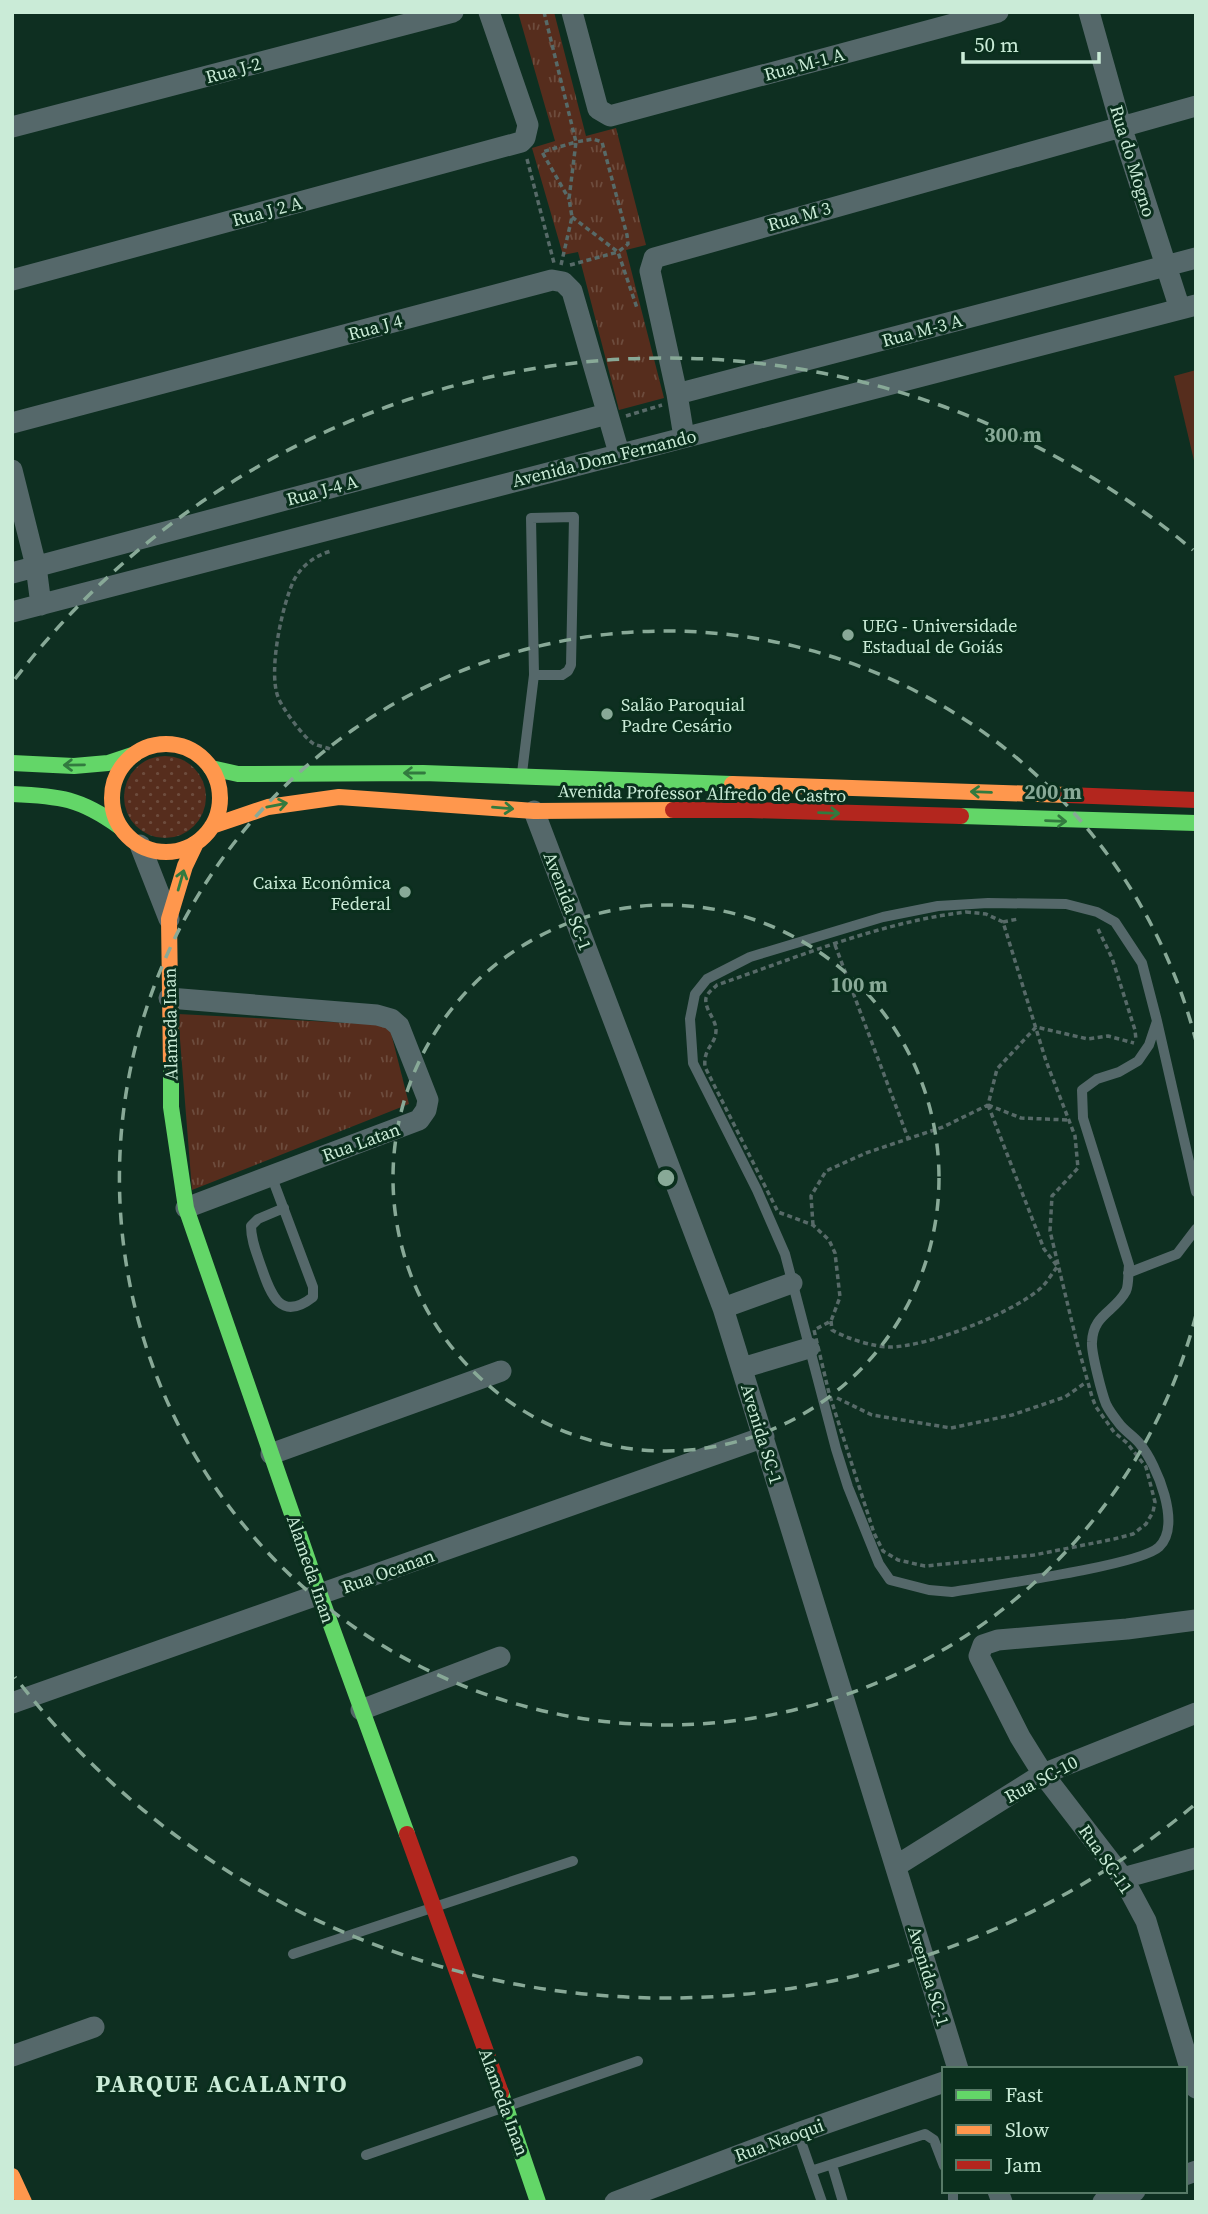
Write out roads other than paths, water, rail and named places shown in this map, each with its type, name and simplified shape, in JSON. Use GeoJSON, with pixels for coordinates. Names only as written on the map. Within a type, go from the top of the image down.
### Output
{"type":"FeatureCollection","features":[{"type":"Feature","properties":{"kind":"main road"},"geometry":{"type":"LineString","coordinates":[[12,763],[74,766],[108,763],[148,747],[177,745],[191,750],[211,768],[219,787],[219,807],[212,826],[196,843],[183,849],[168,851],[140,845],[98,810],[76,800],[12,793]]}},
{"type":"Feature","properties":{"kind":"main road"},"geometry":{"type":"LineString","coordinates":[[120,827],[113,808],[113,788],[121,768],[135,754]]}},
{"type":"Feature","properties":{"kind":"main road","name":"Avenida Professor Alfredo de Castro"},"geometry":{"type":"LineString","coordinates":[[211,768],[238,774],[423,773],[1196,800]]}},
{"type":"Feature","properties":{"kind":"main road","name":"Avenida Professor Alfredo de Castro"},"geometry":{"type":"LineString","coordinates":[[212,826],[268,807],[339,797],[534,811],[749,810],[1196,823]]}},
{"type":"Feature","properties":{"kind":"main road","name":"Alameda Inan"},"geometry":{"type":"LineString","coordinates":[[196,843],[185,866],[170,919],[171,1107],[186,1208],[320,1595],[538,2202]]}},
{"type":"Feature","properties":{"kind":"main road"},"geometry":{"type":"LineString","coordinates":[[12,2176],[23,2202]]}},
{"type":"Feature","properties":{"kind":"street","name":"Rua J-2"},"geometry":{"type":"LineString","coordinates":[[12,127],[453,12]]}},
{"type":"Feature","properties":{"kind":"street","name":"Rua J 2 A"},"geometry":{"type":"LineString","coordinates":[[12,280],[532,141],[525,138],[528,125],[489,12]]}},
{"type":"Feature","properties":{"kind":"street","name":"Rua M-1 A"},"geometry":{"type":"LineString","coordinates":[[572,12],[598,109],[610,116],[998,12]]}},
{"type":"Feature","properties":{"kind":"street","name":"Rua do Mogno"},"geometry":{"type":"LineString","coordinates":[[1089,12],[1121,126],[1166,267],[1188,307]]}},
{"type":"Feature","properties":{"kind":"street"},"geometry":{"type":"LineString","coordinates":[[1121,126],[1196,106]]}},
{"type":"Feature","properties":{"kind":"street","name":"Rua M 3"},"geometry":{"type":"LineString","coordinates":[[684,437],[671,396],[650,271],[654,258],[1121,126]]}},
{"type":"Feature","properties":{"kind":"street","name":"Rua M-3 A"},"geometry":{"type":"LineString","coordinates":[[671,396],[1196,258]]}},
{"type":"Feature","properties":{"kind":"street","name":"Rua J 4"},"geometry":{"type":"LineString","coordinates":[[12,423],[552,280],[564,282],[572,291],[614,416],[619,453]]}},
{"type":"Feature","properties":{"kind":"street","name":"Avenida Dom Fernando"},"geometry":{"type":"LineString","coordinates":[[12,612],[1188,307]]}},
{"type":"Feature","properties":{"kind":"street","name":"Rua J-4 A"},"geometry":{"type":"LineString","coordinates":[[12,573],[614,416]]}},
{"type":"Feature","properties":{"kind":"street"},"geometry":{"type":"LineString","coordinates":[[12,470],[36,566],[41,605]]}},
{"type":"Feature","properties":{"kind":"street","name":"Avenida SC-1"},"geometry":{"type":"LineString","coordinates":[[534,811],[723,1308],[956,2067]]}},
{"type":"Feature","properties":{"kind":"street","name":"Alameda Inan"},"geometry":{"type":"LineString","coordinates":[[140,845],[170,919]]}},
{"type":"Feature","properties":{"kind":"street","name":"Rua Latan"},"geometry":{"type":"LineString","coordinates":[[169,998],[391,1018],[399,1026],[428,1100],[426,1110],[419,1120],[186,1208]]}},
{"type":"Feature","properties":{"kind":"street"},"geometry":{"type":"LineString","coordinates":[[723,1308],[792,1283]]}},
{"type":"Feature","properties":{"kind":"street"},"geometry":{"type":"LineString","coordinates":[[742,1368],[809,1348]]}},
{"type":"Feature","properties":{"kind":"street"},"geometry":{"type":"LineString","coordinates":[[271,1454],[501,1371]]}},
{"type":"Feature","properties":{"kind":"street","name":"Rua Ocanan"},"geometry":{"type":"LineString","coordinates":[[12,1703],[764,1437]]}},
{"type":"Feature","properties":{"kind":"street","name":"Rua SC-11"},"geometry":{"type":"LineString","coordinates":[[1196,1620],[998,1640],[980,1647],[979,1656],[1020,1737],[1043,1774],[1123,1878],[1146,1921],[1189,2038],[1196,2088]]}},
{"type":"Feature","properties":{"kind":"street"},"geometry":{"type":"LineString","coordinates":[[361,1710],[500,1657]]}},
{"type":"Feature","properties":{"kind":"street","name":"Rua SC-10"},"geometry":{"type":"LineString","coordinates":[[896,1866],[1043,1774],[1196,1713]]}},
{"type":"Feature","properties":{"kind":"street"},"geometry":{"type":"LineString","coordinates":[[1123,1878],[1196,1858]]}},
{"type":"Feature","properties":{"kind":"street"},"geometry":{"type":"LineString","coordinates":[[12,2056],[94,2026]]}},
{"type":"Feature","properties":{"kind":"street","name":"Rua Naoqui"},"geometry":{"type":"LineString","coordinates":[[615,2202],[942,2083]]}},
{"type":"Feature","properties":{"kind":"street"},"geometry":{"type":"LineString","coordinates":[[1103,2202],[1129,2193]]}},
{"type":"Feature","properties":{"kind":"lane"},"geometry":{"type":"LineString","coordinates":[[522,777],[534,675],[531,518],[573,517],[571,665],[562,675],[534,675]]}},
{"type":"Feature","properties":{"kind":"lane"},"geometry":{"type":"LineString","coordinates":[[1157,1021],[1149,1045],[1138,1061],[1119,1072],[1097,1079],[1082,1090],[1083,1118],[1129,1265],[1127,1291],[1095,1324],[1091,1345],[1107,1406],[1120,1425],[1141,1444],[1161,1483],[1167,1503],[1167,1528],[1160,1546],[1152,1552],[1087,1569],[952,1591],[929,1590],[890,1580],[879,1564],[848,1487],[785,1254],[757,1190],[693,1063],[690,1019],[695,994],[707,979],[750,957],[883,917],[938,906],[988,903],[1066,904],[1097,912],[1115,922],[1142,963],[1157,1021],[1196,1192]]}},
{"type":"Feature","properties":{"kind":"lane"},"geometry":{"type":"LineString","coordinates":[[271,1175],[284,1208],[313,1287],[313,1297],[302,1305],[284,1306],[272,1297],[251,1238],[251,1226],[258,1219],[284,1208]]}},
{"type":"Feature","properties":{"kind":"lane"},"geometry":{"type":"LineString","coordinates":[[1128,1273],[1177,1254],[1196,1230]]}},
{"type":"Feature","properties":{"kind":"lane"},"geometry":{"type":"LineString","coordinates":[[293,1954],[573,1861]]}},
{"type":"Feature","properties":{"kind":"lane"},"geometry":{"type":"LineString","coordinates":[[366,2155],[638,2061]]}},
{"type":"Feature","properties":{"kind":"lane"},"geometry":{"type":"LineString","coordinates":[[798,2133],[822,2202]]}},
{"type":"Feature","properties":{"kind":"lane"},"geometry":{"type":"LineString","coordinates":[[811,2171],[925,2134],[934,2140],[942,2161]]}},
{"type":"Feature","properties":{"kind":"lane"},"geometry":{"type":"LineString","coordinates":[[832,2165],[843,2202]]}},
{"type":"Feature","properties":{"kind":"place","name":"UEG - Universidade Estadual de Goiás"},"geometry":{"type":"Point","coordinates":[848,635]}},
{"type":"Feature","properties":{"kind":"place","name":"Salão Paroquial Padre Cesário"},"geometry":{"type":"Point","coordinates":[607,714]}},
{"type":"Feature","properties":{"kind":"place","name":"Caixa Econômica Federal"},"geometry":{"type":"Point","coordinates":[405,892]}},
{"type":"Feature","properties":{"kind":"district","name":"PARQUE ACALANTO"},"geometry":{"type":"Point","coordinates":[222,2083]}}]}
